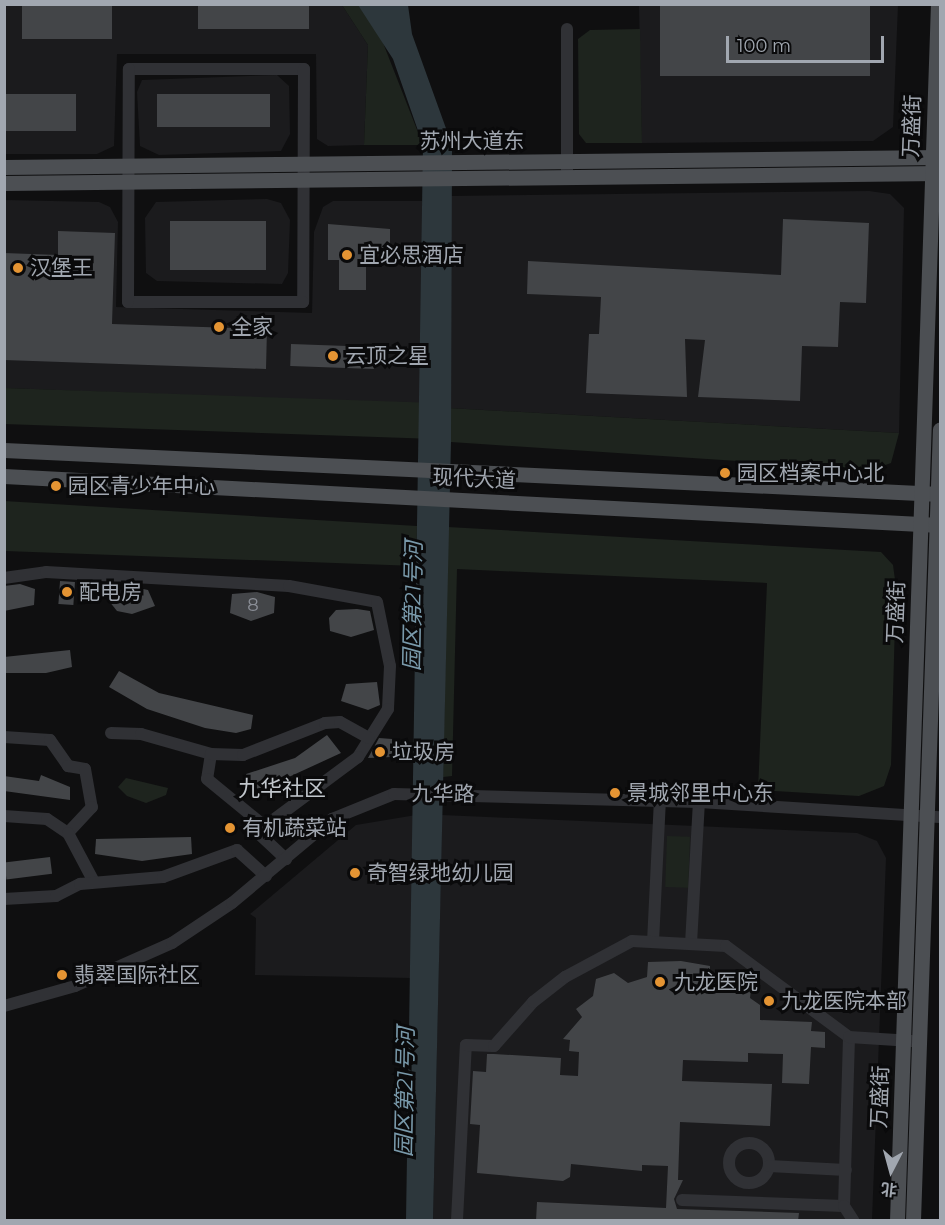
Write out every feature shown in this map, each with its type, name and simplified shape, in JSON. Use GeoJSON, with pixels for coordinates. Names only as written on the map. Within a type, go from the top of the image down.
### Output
{"type":"FeatureCollection","features":[{"type":"Feature","properties":{"kind":"main road","name":"万盛街"},"geometry":{"type":"LineString","coordinates":[[897,1221],[919,495],[936,165],[938,4]]}},
{"type":"Feature","properties":{"kind":"main road","name":"苏州大道东"},"geometry":{"type":"LineString","coordinates":[[304,172],[417,163],[456,170],[936,165]]}},
{"type":"Feature","properties":{"kind":"main road","name":"苏州大道东"},"geometry":{"type":"LineString","coordinates":[[4,167],[129,173],[304,172],[417,178],[456,170]]}},
{"type":"Feature","properties":{"kind":"main road","name":"苏州大道东"},"geometry":{"type":"LineString","coordinates":[[4,183],[129,173]]}},
{"type":"Feature","properties":{"kind":"main road","name":"万盛街"},"geometry":{"type":"LineString","coordinates":[[913,1221],[919,1041],[934,816],[940,429]]}},
{"type":"Feature","properties":{"kind":"main road","name":"现代大道"},"geometry":{"type":"LineString","coordinates":[[4,450],[919,495],[939,494]]}},
{"type":"Feature","properties":{"kind":"main road","name":"现代大道"},"geometry":{"type":"LineString","coordinates":[[4,476],[939,525]]}},
{"type":"Feature","properties":{"kind":"street"},"geometry":{"type":"LineString","coordinates":[[567,29],[567,169]]}},
{"type":"Feature","properties":{"kind":"street"},"geometry":{"type":"LineString","coordinates":[[129,69],[304,69],[304,172],[303,302],[128,302],[129,69]]}},
{"type":"Feature","properties":{"kind":"street"},"geometry":{"type":"LineString","coordinates":[[4,578],[46,572],[278,586],[377,602],[390,666],[388,709],[358,757],[256,832],[286,859]]}},
{"type":"Feature","properties":{"kind":"street"},"geometry":{"type":"LineString","coordinates":[[111,733],[141,734],[211,754],[243,755],[325,723],[340,722],[369,738]]}},
{"type":"Feature","properties":{"kind":"street"},"geometry":{"type":"LineString","coordinates":[[4,729],[52,734]]}},
{"type":"Feature","properties":{"kind":"street"},"geometry":{"type":"LineString","coordinates":[[4,737],[50,740],[68,766],[85,770],[90,778],[92,807],[68,833]]}},
{"type":"Feature","properties":{"kind":"street"},"geometry":{"type":"LineString","coordinates":[[211,754],[207,779],[263,825]]}},
{"type":"Feature","properties":{"kind":"street","name":"九华路"},"geometry":{"type":"LineString","coordinates":[[4,1006],[75,986],[145,957],[266,876],[345,811],[376,797],[411,792],[660,800],[934,816]]}},
{"type":"Feature","properties":{"kind":"street"},"geometry":{"type":"LineString","coordinates":[[653,942],[660,800]]}},
{"type":"Feature","properties":{"kind":"street"},"geometry":{"type":"LineString","coordinates":[[691,944],[699,802]]}},
{"type":"Feature","properties":{"kind":"street"},"geometry":{"type":"LineString","coordinates":[[4,816],[47,819],[68,833],[94,882]]}},
{"type":"Feature","properties":{"kind":"street"},"geometry":{"type":"LineString","coordinates":[[4,899],[56,896],[94,882],[163,877],[237,850],[266,876]]}},
{"type":"Feature","properties":{"kind":"street"},"geometry":{"type":"LineString","coordinates":[[457,1221],[466,1045],[494,1046],[533,1002],[565,977],[632,940],[726,946],[849,1038],[919,1041]]}},
{"type":"Feature","properties":{"kind":"street"},"geometry":{"type":"LineString","coordinates":[[849,1038],[844,1206],[853,1221]]}},
{"type":"Feature","properties":{"kind":"street"},"geometry":{"type":"LineString","coordinates":[[769,1166],[846,1170]]}},
{"type":"Feature","properties":{"kind":"street"},"geometry":{"type":"LineString","coordinates":[[682,1200],[844,1206]]}},
{"type":"Feature","properties":{"kind":"shaded area"},"geometry":{"type":"Polygon","coordinates":[[[5,5],[342,5],[368,45],[364,145],[328,146],[317,139],[316,54],[117,54],[114,146],[97,154],[5,154],[5,5]]]}},
{"type":"Feature","properties":{"kind":"shaded area"},"geometry":{"type":"Polygon","coordinates":[[[342,5],[358,5],[378,30],[423,145],[364,145],[368,45],[342,5]]]}},
{"type":"Feature","properties":{"kind":"shaded area"},"geometry":{"type":"Polygon","coordinates":[[[358,5],[408,5],[412,34],[452,145],[451,442],[433,1220],[406,1220],[423,145],[393,59],[358,5]]]}},
{"type":"Feature","properties":{"kind":"shaded area"},"geometry":{"type":"Polygon","coordinates":[[[639,5],[898,5],[893,127],[873,141],[642,143],[639,5]]]}},
{"type":"Feature","properties":{"kind":"shaded area"},"geometry":{"type":"Polygon","coordinates":[[[640,29],[642,143],[586,143],[579,134],[578,39],[590,30],[640,29]]]}},
{"type":"Feature","properties":{"kind":"shaded area"},"geometry":{"type":"Polygon","coordinates":[[[277,75],[289,86],[290,134],[281,151],[159,155],[140,146],[137,92],[142,80],[277,75]]]}},
{"type":"Feature","properties":{"kind":"shaded area"},"geometry":{"type":"Polygon","coordinates":[[[869,191],[890,194],[904,208],[899,433],[448,408],[450,196],[869,191]]]}},
{"type":"Feature","properties":{"kind":"shaded area"},"geometry":{"type":"Polygon","coordinates":[[[267,199],[281,203],[290,220],[288,273],[282,284],[157,281],[146,273],[145,218],[156,202],[267,199]]]}},
{"type":"Feature","properties":{"kind":"shaded area"},"geometry":{"type":"Polygon","coordinates":[[[5,200],[99,202],[110,207],[118,222],[116,307],[312,313],[314,232],[323,207],[333,201],[422,201],[422,404],[5,388],[5,200]]]}},
{"type":"Feature","properties":{"kind":"shaded area"},"geometry":{"type":"Polygon","coordinates":[[[5,388],[422,403],[420,439],[4,424],[5,388]]]}},
{"type":"Feature","properties":{"kind":"shaded area"},"geometry":{"type":"Polygon","coordinates":[[[448,408],[899,433],[891,463],[871,470],[451,442],[448,408]]]}},
{"type":"Feature","properties":{"kind":"shaded area"},"geometry":{"type":"Polygon","coordinates":[[[4,501],[417,526],[416,566],[5,551],[4,501]]]}},
{"type":"Feature","properties":{"kind":"shaded area"},"geometry":{"type":"Polygon","coordinates":[[[448,527],[881,552],[893,565],[896,587],[891,765],[884,786],[859,796],[758,790],[767,583],[457,569],[452,776],[443,777],[448,527]]]}},
{"type":"Feature","properties":{"kind":"shaded area"},"geometry":{"type":"Polygon","coordinates":[[[126,778],[168,788],[166,795],[146,803],[127,796],[118,787],[126,778]]]}},
{"type":"Feature","properties":{"kind":"shaded area","name":"奇智绿地幼儿园"},"geometry":{"type":"Polygon","coordinates":[[[416,815],[411,978],[255,975],[256,918],[250,914],[356,825],[416,815]]]}},
{"type":"Feature","properties":{"kind":"shaded area","name":"九龙医院"},"geometry":{"type":"Polygon","coordinates":[[[442,815],[857,833],[877,841],[886,858],[872,1220],[433,1220],[442,815]]]}},
{"type":"Feature","properties":{"kind":"shaded area"},"geometry":{"type":"Polygon","coordinates":[[[667,836],[690,837],[688,888],[665,887],[667,836]]]}},
{"type":"Feature","properties":{"kind":"building"},"geometry":{"type":"Polygon","coordinates":[[[22,4],[112,4],[112,39],[22,39],[22,4]]]}},
{"type":"Feature","properties":{"kind":"building"},"geometry":{"type":"Polygon","coordinates":[[[198,4],[309,4],[309,29],[198,29],[198,4]]]}},
{"type":"Feature","properties":{"kind":"building"},"geometry":{"type":"Polygon","coordinates":[[[660,4],[870,4],[870,76],[660,76],[660,4]]]}},
{"type":"Feature","properties":{"kind":"building"},"geometry":{"type":"Polygon","coordinates":[[[6,94],[76,94],[76,131],[6,131],[6,94]]]}},
{"type":"Feature","properties":{"kind":"building"},"geometry":{"type":"Polygon","coordinates":[[[157,94],[270,94],[270,127],[157,127],[157,94]]]}},
{"type":"Feature","properties":{"kind":"building"},"geometry":{"type":"Polygon","coordinates":[[[783,219],[869,223],[866,303],[840,302],[838,347],[802,346],[800,401],[698,397],[705,340],[685,339],[687,397],[586,393],[589,334],[599,334],[601,297],[527,294],[528,261],[781,275],[783,219]]]}},
{"type":"Feature","properties":{"kind":"building"},"geometry":{"type":"Polygon","coordinates":[[[170,221],[266,221],[266,270],[170,270],[170,221]]]}},
{"type":"Feature","properties":{"kind":"building","name":"宜必思酒店"},"geometry":{"type":"Polygon","coordinates":[[[328,224],[390,229],[390,251],[366,251],[366,290],[339,290],[339,260],[328,260],[328,224]]]}},
{"type":"Feature","properties":{"kind":"building"},"geometry":{"type":"Polygon","coordinates":[[[58,231],[115,233],[112,324],[267,329],[266,369],[4,360],[4,253],[58,255],[58,231]]]}},
{"type":"Feature","properties":{"kind":"building","name":"云顶之星"},"geometry":{"type":"Polygon","coordinates":[[[291,344],[375,347],[374,369],[290,366],[291,344]]]}},
{"type":"Feature","properties":{"kind":"building","name":"配电房"},"geometry":{"type":"Polygon","coordinates":[[[60,581],[75,582],[73,605],[58,604],[60,581]]]}},
{"type":"Feature","properties":{"kind":"building"},"geometry":{"type":"Polygon","coordinates":[[[20,584],[35,589],[34,605],[4,611],[4,586],[20,584]]]}},
{"type":"Feature","properties":{"kind":"building"},"geometry":{"type":"Polygon","coordinates":[[[134,587],[148,590],[155,606],[132,614],[117,611],[109,601],[114,591],[134,587]]]}},
{"type":"Feature","properties":{"kind":"building"},"geometry":{"type":"Polygon","coordinates":[[[257,592],[275,597],[274,613],[251,621],[230,613],[232,594],[257,592]]]}},
{"type":"Feature","properties":{"kind":"building"},"geometry":{"type":"Polygon","coordinates":[[[336,610],[370,611],[374,630],[351,637],[330,631],[329,618],[336,610]]]}},
{"type":"Feature","properties":{"kind":"building"},"geometry":{"type":"Polygon","coordinates":[[[70,650],[72,667],[46,673],[4,673],[4,657],[70,650]]]}},
{"type":"Feature","properties":{"kind":"building"},"geometry":{"type":"Polygon","coordinates":[[[119,671],[159,693],[253,715],[251,729],[236,733],[205,728],[147,709],[109,687],[119,671]]]}},
{"type":"Feature","properties":{"kind":"building"},"geometry":{"type":"Polygon","coordinates":[[[377,682],[380,705],[368,710],[341,701],[346,684],[377,682]]]}},
{"type":"Feature","properties":{"kind":"building"},"geometry":{"type":"Polygon","coordinates":[[[327,735],[341,753],[252,794],[246,774],[295,758],[327,735]]]}},
{"type":"Feature","properties":{"kind":"building","name":"垃圾房"},"geometry":{"type":"Polygon","coordinates":[[[379,738],[392,739],[392,757],[368,758],[379,738]]]}},
{"type":"Feature","properties":{"kind":"building"},"geometry":{"type":"Polygon","coordinates":[[[41,775],[70,787],[70,800],[4,791],[4,776],[39,781],[41,775]]]}},
{"type":"Feature","properties":{"kind":"building"},"geometry":{"type":"Polygon","coordinates":[[[191,837],[192,854],[142,861],[95,854],[96,839],[191,837]]]}},
{"type":"Feature","properties":{"kind":"building"},"geometry":{"type":"Polygon","coordinates":[[[50,857],[52,874],[6,879],[4,863],[50,857]]]}},
{"type":"Feature","properties":{"kind":"building"},"geometry":{"type":"Polygon","coordinates":[[[681,961],[710,966],[710,973],[751,989],[750,998],[760,1005],[760,1020],[812,1022],[811,1031],[825,1032],[825,1048],[811,1047],[809,1084],[782,1083],[783,1054],[748,1053],[748,1062],[683,1060],[682,1081],[772,1084],[770,1126],[680,1122],[678,1180],[683,1180],[674,1199],[677,1209],[799,1213],[798,1221],[536,1221],[537,1202],[666,1208],[668,1166],[642,1165],[642,1171],[571,1164],[570,1177],[563,1181],[477,1173],[480,1125],[470,1124],[473,1071],[486,1072],[487,1054],[494,1054],[561,1058],[560,1075],[578,1076],[579,1052],[569,1051],[570,1040],[563,1039],[582,1017],[576,1009],[593,996],[596,979],[614,973],[628,983],[647,977],[648,962],[681,961]]]}},
{"type":"Feature","properties":{"kind":"place","name":"宜必思酒店"},"geometry":{"type":"Point","coordinates":[347,255]}},
{"type":"Feature","properties":{"kind":"place","name":"汉堡王"},"geometry":{"type":"Point","coordinates":[18,268]}},
{"type":"Feature","properties":{"kind":"place","name":"全家"},"geometry":{"type":"Point","coordinates":[219,327]}},
{"type":"Feature","properties":{"kind":"place","name":"云顶之星"},"geometry":{"type":"Point","coordinates":[333,356]}},
{"type":"Feature","properties":{"kind":"place","name":"园区档案中心北"},"geometry":{"type":"Point","coordinates":[725,473]}},
{"type":"Feature","properties":{"kind":"place","name":"园区青少年中心"},"geometry":{"type":"Point","coordinates":[56,486]}},
{"type":"Feature","properties":{"kind":"place","name":"配电房"},"geometry":{"type":"Point","coordinates":[67,592]}},
{"type":"Feature","properties":{"kind":"place","name":"垃圾房"},"geometry":{"type":"Point","coordinates":[380,752]}},
{"type":"Feature","properties":{"kind":"place","name":"景城邻里中心东"},"geometry":{"type":"Point","coordinates":[615,793]}},
{"type":"Feature","properties":{"kind":"place","name":"有机蔬菜站"},"geometry":{"type":"Point","coordinates":[230,828]}},
{"type":"Feature","properties":{"kind":"place","name":"奇智绿地幼儿园"},"geometry":{"type":"Point","coordinates":[355,873]}},
{"type":"Feature","properties":{"kind":"place","name":"翡翠国际社区"},"geometry":{"type":"Point","coordinates":[62,975]}},
{"type":"Feature","properties":{"kind":"place","name":"九龙医院"},"geometry":{"type":"Point","coordinates":[660,982]}},
{"type":"Feature","properties":{"kind":"place","name":"九龙医院本部"},"geometry":{"type":"Point","coordinates":[769,1001]}},
{"type":"Feature","properties":{"kind":"district","name":"九华社区"},"geometry":{"type":"Point","coordinates":[282,789]}},
{"type":"Feature","properties":{"kind":"water label","name":"园区第21号河"},"geometry":{"type":"Point","coordinates":[413,606]}},
{"type":"Feature","properties":{"kind":"water label","name":"园区第21号河"},"geometry":{"type":"Point","coordinates":[405,1092]}}]}
